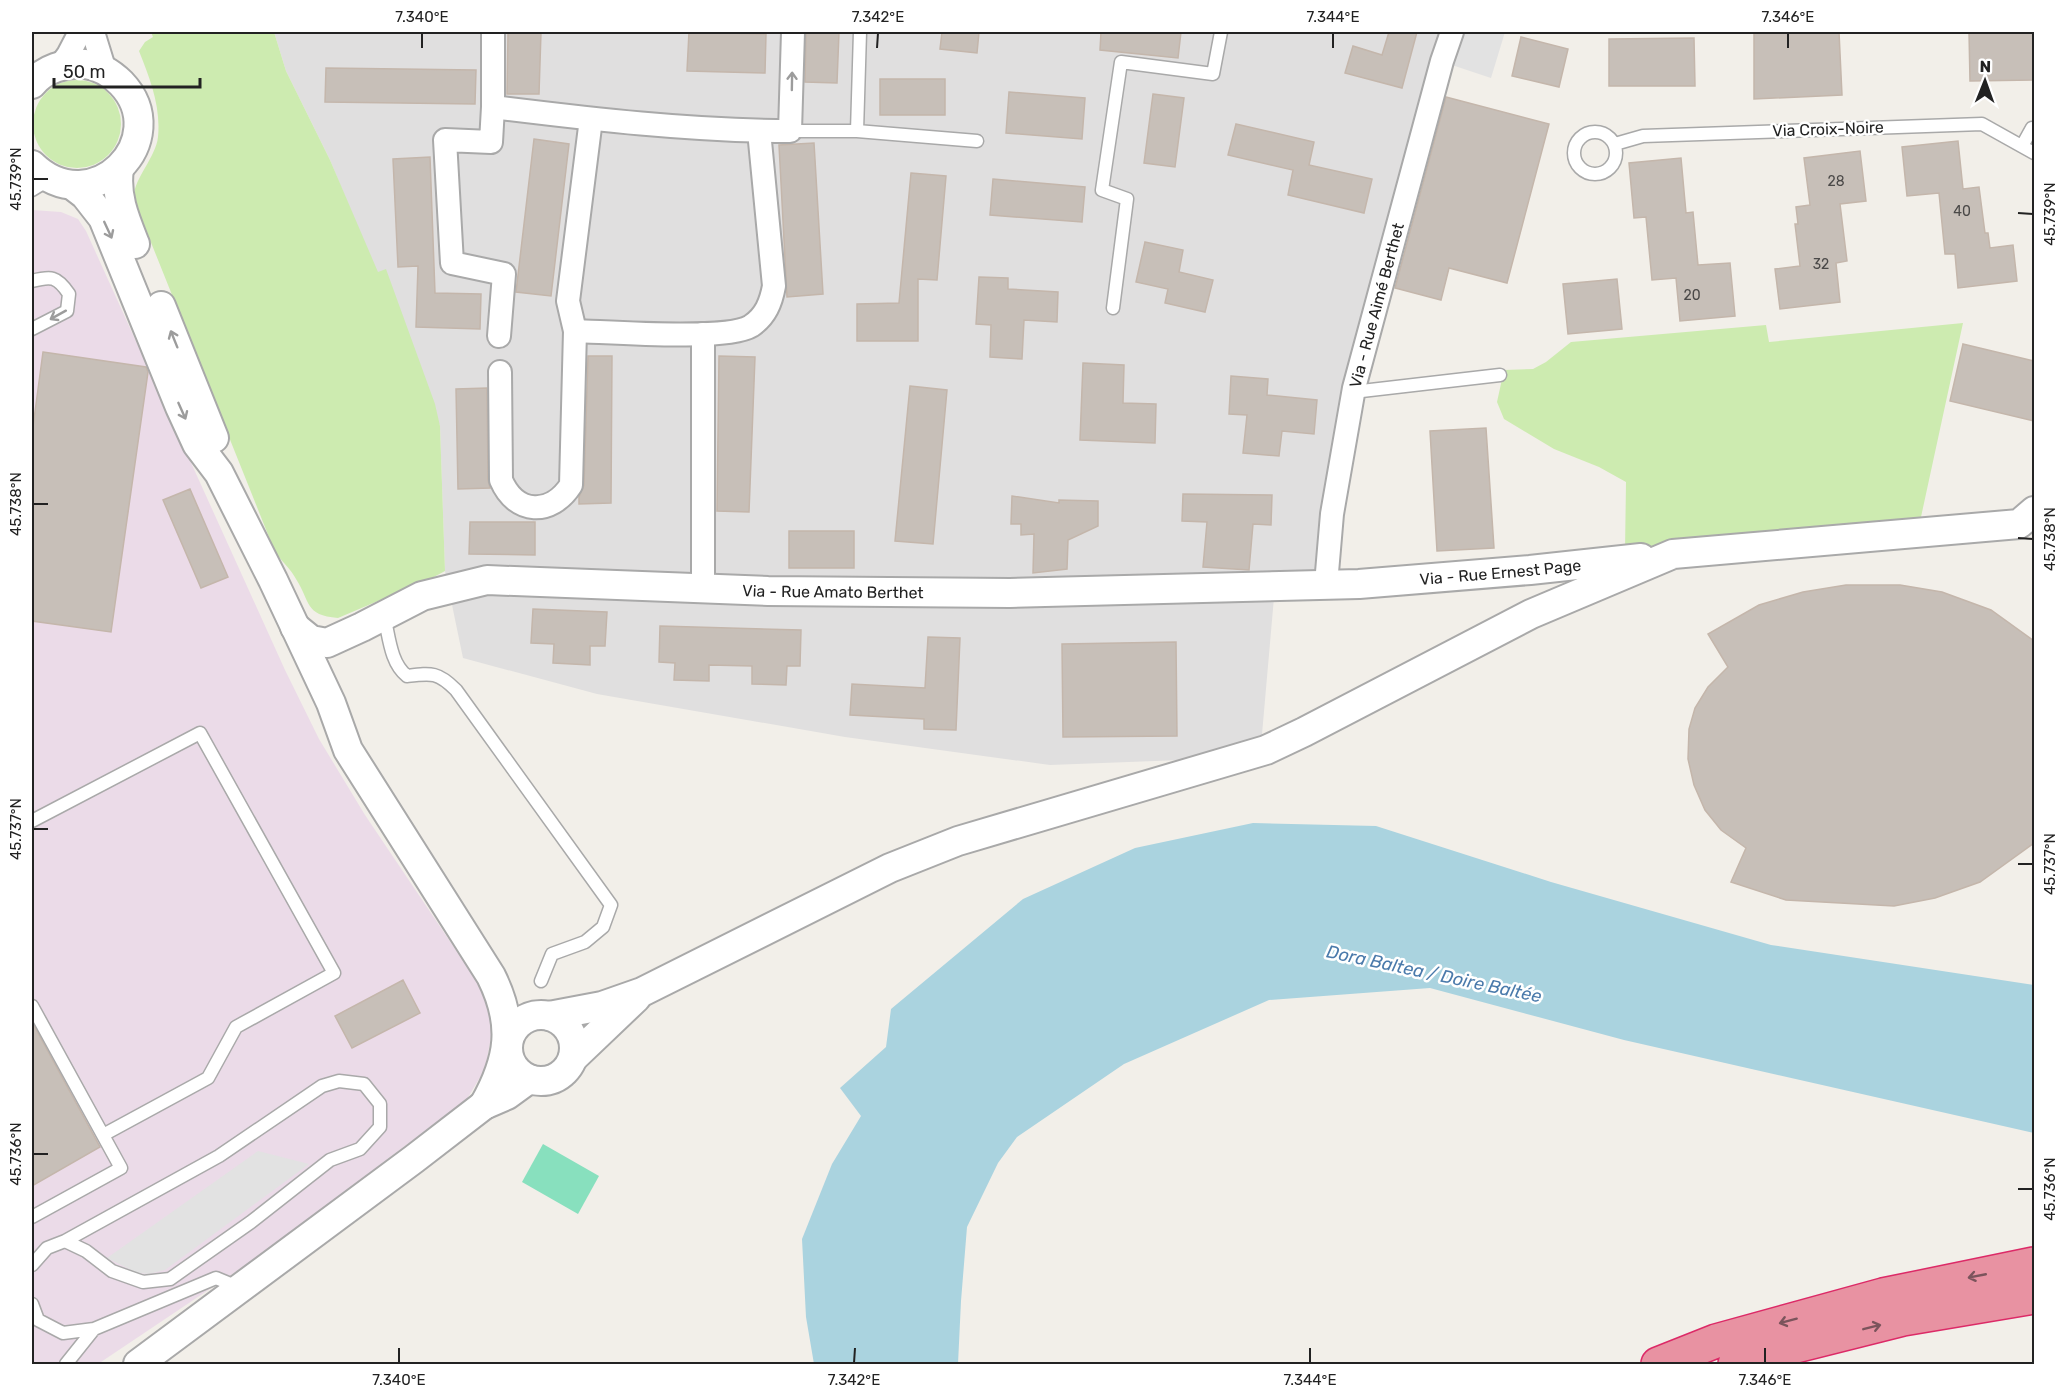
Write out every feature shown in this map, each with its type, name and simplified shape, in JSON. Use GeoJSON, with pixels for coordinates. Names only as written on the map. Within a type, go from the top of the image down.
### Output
{"type":"FeatureCollection","features":[{"type":"Feature","properties":{"kind":"highway"},"geometry":{"type":"LineString","coordinates":[[1658,1365],[1716,1341],[1883,1295],[2034,1264]]}},
{"type":"Feature","properties":{"kind":"highway"},"geometry":{"type":"LineString","coordinates":[[1735,1365],[1752,1357],[1902,1319],[2034,1297]]}},
{"type":"Feature","properties":{"kind":"street"},"geometry":{"type":"LineString","coordinates":[[60,66],[80,32]]}},
{"type":"Feature","properties":{"kind":"street"},"geometry":{"type":"LineString","coordinates":[[93,32],[105,71]]}},
{"type":"Feature","properties":{"kind":"street"},"geometry":{"type":"LineString","coordinates":[[493,32],[491,142],[445,140],[452,263],[504,274],[499,336]]}},
{"type":"Feature","properties":{"kind":"street"},"geometry":{"type":"LineString","coordinates":[[493,107],[591,119],[790,132],[793,32]]}},
{"type":"Feature","properties":{"kind":"street","name":"Via - Rue Aimé Berthet"},"geometry":{"type":"LineString","coordinates":[[1326,584],[1332,514],[1353,392],[1384,268],[1452,32]]}},
{"type":"Feature","properties":{"kind":"street"},"geometry":{"type":"LineString","coordinates":[[32,84],[46,72],[60,66],[83,64],[105,71],[125,87],[134,104],[138,122],[133,147],[119,169],[97,182],[46,180]]}},
{"type":"Feature","properties":{"kind":"street"},"geometry":{"type":"LineString","coordinates":[[500,372],[501,480],[513,499],[523,505],[546,507],[565,495],[571,485],[575,331],[568,301],[591,119]]}},
{"type":"Feature","properties":{"kind":"street"},"geometry":{"type":"LineString","coordinates":[[575,331],[703,334],[738,332],[752,325],[763,315],[771,302],[774,286],[759,131]]}},
{"type":"Feature","properties":{"kind":"street"},"geometry":{"type":"LineString","coordinates":[[119,169],[117,180],[121,210],[216,444],[219,473]]}},
{"type":"Feature","properties":{"kind":"street"},"geometry":{"type":"LineString","coordinates":[[46,180],[85,195],[103,218],[197,444],[219,473],[273,580],[331,703],[348,750],[491,976],[501,996],[506,1012],[509,1055],[513,1065],[529,1079],[550,1080],[560,1075],[568,1068],[573,1058],[642,992]]}},
{"type":"Feature","properties":{"kind":"street"},"geometry":{"type":"LineString","coordinates":[[703,334],[703,589]]}},
{"type":"Feature","properties":{"kind":"street","name":"Via - Rue Ernest Page"},"geometry":{"type":"LineString","coordinates":[[1326,584],[1359,584],[1530,570],[1673,554],[2031,522]]}},
{"type":"Feature","properties":{"kind":"street"},"geometry":{"type":"LineString","coordinates":[[484,1105],[496,1082],[508,1040],[527,1018],[602,1006],[642,992],[890,868],[958,841],[1266,750],[1531,614],[1673,554]]}},
{"type":"Feature","properties":{"kind":"street"},"geometry":{"type":"LineString","coordinates":[[273,580],[288,586],[306,618],[351,633],[334,665],[331,703]]}},
{"type":"Feature","properties":{"kind":"street","name":"Via - Rue Amato Berthet"},"geometry":{"type":"LineString","coordinates":[[295,627],[311,640],[327,643],[422,596],[487,580],[768,591],[1010,593],[1326,584]]}},
{"type":"Feature","properties":{"kind":"street"},"geometry":{"type":"LineString","coordinates":[[491,976],[543,1016],[559,1021],[567,1028],[572,1037],[573,1058]]}},
{"type":"Feature","properties":{"kind":"street"},"geometry":{"type":"LineString","coordinates":[[138,1365],[484,1105],[507,1095],[529,1079]]}},
{"type":"Feature","properties":{"kind":"lane"},"geometry":{"type":"LineString","coordinates":[[857,131],[860,32]]}},
{"type":"Feature","properties":{"kind":"lane"},"geometry":{"type":"LineString","coordinates":[[1113,308],[1127,199],[1102,190],[1121,62],[1213,74],[1221,32]]}},
{"type":"Feature","properties":{"kind":"lane","name":"Via Croix-Noire"},"geometry":{"type":"LineString","coordinates":[[1615,144],[1642,136],[1982,124],[2034,153]]}},
{"type":"Feature","properties":{"kind":"lane"},"geometry":{"type":"LineString","coordinates":[[2022,147],[2032,128],[2034,129]]}},
{"type":"Feature","properties":{"kind":"lane"},"geometry":{"type":"LineString","coordinates":[[790,132],[857,131],[977,141]]}},
{"type":"Feature","properties":{"kind":"lane"},"geometry":{"type":"LineString","coordinates":[[32,281],[48,277],[61,282],[69,294],[67,311],[32,329]]}},
{"type":"Feature","properties":{"kind":"lane"},"geometry":{"type":"LineString","coordinates":[[1353,392],[1500,375]]}},
{"type":"Feature","properties":{"kind":"lane"},"geometry":{"type":"LineString","coordinates":[[384,616],[396,662],[401,671],[407,676],[429,673],[443,677],[456,690],[611,905],[603,927],[585,942],[552,954],[541,981]]}},
{"type":"Feature","properties":{"kind":"lane"},"geometry":{"type":"LineString","coordinates":[[32,821],[200,733],[334,973],[236,1027],[208,1078],[103,1135]]}},
{"type":"Feature","properties":{"kind":"lane"},"geometry":{"type":"LineString","coordinates":[[32,1006],[121,1168],[32,1217]]}},
{"type":"Feature","properties":{"kind":"lane"},"geometry":{"type":"LineString","coordinates":[[32,1265],[47,1248],[65,1241],[219,1156],[322,1086],[339,1081],[364,1084],[380,1104],[380,1128],[360,1149],[330,1160],[251,1222],[170,1279],[143,1282],[111,1271],[86,1251],[65,1241]]}},
{"type":"Feature","properties":{"kind":"lane"},"geometry":{"type":"LineString","coordinates":[[32,1304],[38,1320],[63,1333],[94,1329],[216,1278],[241,1289]]}},
{"type":"Feature","properties":{"kind":"lane"},"geometry":{"type":"LineString","coordinates":[[66,1365],[94,1329]]}},
{"type":"Feature","properties":{"kind":"shaded area"},"geometry":{"type":"Polygon","coordinates":[[[274,32],[1453,32],[1375,302],[1326,584],[1275,586],[1260,757],[1050,765],[845,737],[597,694],[463,658],[445,571],[440,426],[330,160],[286,71],[274,32]]]}},
{"type":"Feature","properties":{"kind":"shaded area"},"geometry":{"type":"Polygon","coordinates":[[[1465,32],[1505,32],[1491,78],[1449,64],[1465,32]]]}},
{"type":"Feature","properties":{"kind":"shaded area"},"geometry":{"type":"Polygon","coordinates":[[[32,210],[61,212],[78,219],[86,231],[285,670],[319,739],[365,815],[476,980],[488,1002],[492,1032],[485,1069],[467,1099],[262,1254],[98,1364],[32,1364],[32,210]]]}},
{"type":"Feature","properties":{"kind":"shaded area"},"geometry":{"type":"Polygon","coordinates":[[[258,1151],[309,1164],[165,1270],[149,1274],[137,1273],[107,1258],[258,1151]]]}},
{"type":"Feature","properties":{"kind":"green space"},"geometry":{"type":"Polygon","coordinates":[[[151,32],[274,32],[286,71],[330,160],[378,272],[386,269],[435,404],[440,426],[445,571],[338,618],[319,614],[310,606],[294,575],[275,552],[135,204],[137,183],[158,137],[156,104],[151,82],[139,51],[145,42],[153,37],[151,32]]]}},
{"type":"Feature","properties":{"kind":"green space"},"geometry":{"type":"Polygon","coordinates":[[[77,80],[94,84],[108,93],[117,107],[121,124],[117,141],[108,155],[94,164],[77,168],[60,164],[46,155],[37,141],[33,124],[37,107],[46,93],[60,84],[77,80]]]}},
{"type":"Feature","properties":{"kind":"green space"},"geometry":{"type":"Polygon","coordinates":[[[1963,323],[1921,517],[1778,536],[1625,551],[1626,482],[1599,467],[1554,449],[1504,419],[1497,402],[1504,370],[1533,369],[1546,362],[1571,342],[1766,325],[1769,342],[1963,323]]]}},
{"type":"Feature","properties":{"kind":"green space"},"geometry":{"type":"Polygon","coordinates":[[[543,1144],[599,1176],[578,1214],[522,1182],[543,1144]]]}},
{"type":"Feature","properties":{"kind":"water","name":"Dora Baltea / Doire Baltée"},"geometry":{"type":"Polygon","coordinates":[[[1253,823],[1376,826],[1551,882],[1771,945],[2034,985],[2034,1133],[1624,1040],[1430,988],[1269,1000],[1124,1064],[1017,1137],[998,1163],[967,1227],[958,1364],[814,1364],[806,1317],[802,1239],[832,1164],[861,1116],[840,1088],[886,1047],[891,1009],[1023,899],[1135,848],[1253,823]]]}},
{"type":"Feature","properties":{"kind":"building"},"geometry":{"type":"Polygon","coordinates":[[[541,32],[539,94],[507,94],[508,33],[541,32]]]}},
{"type":"Feature","properties":{"kind":"building"},"geometry":{"type":"Polygon","coordinates":[[[689,32],[766,34],[765,73],[687,71],[689,32]]]}},
{"type":"Feature","properties":{"kind":"building"},"geometry":{"type":"Polygon","coordinates":[[[806,32],[839,32],[837,83],[805,82],[806,32]]]}},
{"type":"Feature","properties":{"kind":"building"},"geometry":{"type":"Polygon","coordinates":[[[942,32],[979,32],[977,53],[940,49],[942,32]]]}},
{"type":"Feature","properties":{"kind":"building"},"geometry":{"type":"Polygon","coordinates":[[[1101,32],[1181,32],[1178,58],[1100,50],[1101,32]]]}},
{"type":"Feature","properties":{"kind":"building"},"geometry":{"type":"Polygon","coordinates":[[[1389,32],[1417,32],[1402,88],[1345,73],[1353,46],[1382,55],[1389,32]]]}},
{"type":"Feature","properties":{"kind":"building"},"geometry":{"type":"Polygon","coordinates":[[[1754,32],[1839,32],[1842,95],[1754,99],[1754,32]]]}},
{"type":"Feature","properties":{"kind":"building"},"geometry":{"type":"Polygon","coordinates":[[[1969,32],[2034,32],[2034,80],[1970,81],[1969,32]]]}},
{"type":"Feature","properties":{"kind":"building"},"geometry":{"type":"Polygon","coordinates":[[[1521,37],[1568,49],[1559,87],[1512,76],[1521,37]]]}},
{"type":"Feature","properties":{"kind":"building"},"geometry":{"type":"Polygon","coordinates":[[[1694,38],[1695,86],[1609,86],[1609,39],[1694,38]]]}},
{"type":"Feature","properties":{"kind":"building"},"geometry":{"type":"Polygon","coordinates":[[[326,68],[476,70],[475,104],[325,102],[326,68]]]}},
{"type":"Feature","properties":{"kind":"building"},"geometry":{"type":"Polygon","coordinates":[[[880,79],[945,79],[945,115],[880,115],[880,79]]]}},
{"type":"Feature","properties":{"kind":"building"},"geometry":{"type":"Polygon","coordinates":[[[1009,92],[1085,98],[1082,139],[1006,133],[1009,92]]]}},
{"type":"Feature","properties":{"kind":"building"},"geometry":{"type":"Polygon","coordinates":[[[1153,94],[1184,98],[1175,167],[1144,163],[1153,94]]]}},
{"type":"Feature","properties":{"kind":"building"},"geometry":{"type":"Polygon","coordinates":[[[1446,97],[1549,124],[1507,283],[1449,268],[1441,300],[1395,288],[1446,97]]]}},
{"type":"Feature","properties":{"kind":"building"},"geometry":{"type":"Polygon","coordinates":[[[1236,124],[1314,142],[1309,165],[1372,179],[1364,213],[1288,195],[1293,170],[1228,155],[1236,124]]]}},
{"type":"Feature","properties":{"kind":"building"},"geometry":{"type":"Polygon","coordinates":[[[534,139],[569,144],[551,296],[516,292],[534,139]]]}},
{"type":"Feature","properties":{"kind":"building"},"geometry":{"type":"Polygon","coordinates":[[[1958,141],[1963,189],[1979,187],[1985,233],[1988,233],[1990,248],[2013,245],[2017,281],[1958,288],[1955,254],[1945,254],[1939,193],[1907,196],[1902,147],[1958,141]]]}},
{"type":"Feature","properties":{"kind":"building"},"geometry":{"type":"Polygon","coordinates":[[[814,143],[823,294],[787,297],[779,145],[814,143]]]}},
{"type":"Feature","properties":{"kind":"building"},"geometry":{"type":"Polygon","coordinates":[[[1860,151],[1866,201],[1840,204],[1847,261],[1836,263],[1840,302],[1780,309],[1775,269],[1800,266],[1795,224],[1798,224],[1796,207],[1810,205],[1804,158],[1860,151]]]}},
{"type":"Feature","properties":{"kind":"building"},"geometry":{"type":"Polygon","coordinates":[[[430,157],[435,293],[481,294],[480,329],[416,327],[418,266],[398,267],[393,159],[430,157]]]}},
{"type":"Feature","properties":{"kind":"building"},"geometry":{"type":"Polygon","coordinates":[[[1681,158],[1686,213],[1693,212],[1698,265],[1730,263],[1735,316],[1680,321],[1676,278],[1652,280],[1646,217],[1634,218],[1629,163],[1681,158]]]}},
{"type":"Feature","properties":{"kind":"building"},"geometry":{"type":"Polygon","coordinates":[[[911,173],[946,176],[937,280],[918,279],[918,341],[857,341],[857,304],[899,303],[911,173]]]}},
{"type":"Feature","properties":{"kind":"building"},"geometry":{"type":"Polygon","coordinates":[[[993,179],[1085,187],[1082,222],[990,215],[993,179]]]}},
{"type":"Feature","properties":{"kind":"building"},"geometry":{"type":"Polygon","coordinates":[[[1145,242],[1183,250],[1179,272],[1213,280],[1205,312],[1165,303],[1168,289],[1136,282],[1145,242]]]}},
{"type":"Feature","properties":{"kind":"building"},"geometry":{"type":"Polygon","coordinates":[[[979,277],[1008,278],[1008,289],[1058,292],[1057,322],[1024,320],[1022,359],[990,357],[991,325],[976,324],[979,277]]]}},
{"type":"Feature","properties":{"kind":"building"},"geometry":{"type":"Polygon","coordinates":[[[1617,279],[1622,329],[1568,334],[1563,284],[1617,279]]]}},
{"type":"Feature","properties":{"kind":"building"},"geometry":{"type":"Polygon","coordinates":[[[1963,344],[2034,361],[2034,421],[1950,401],[1963,344]]]}},
{"type":"Feature","properties":{"kind":"building"},"geometry":{"type":"Polygon","coordinates":[[[43,352],[146,367],[148,372],[111,632],[32,621],[32,434],[43,352]]]}},
{"type":"Feature","properties":{"kind":"building"},"geometry":{"type":"Polygon","coordinates":[[[588,356],[612,356],[611,503],[579,504],[584,485],[588,356]]]}},
{"type":"Feature","properties":{"kind":"building"},"geometry":{"type":"Polygon","coordinates":[[[719,356],[755,357],[749,512],[717,511],[719,356]]]}},
{"type":"Feature","properties":{"kind":"building"},"geometry":{"type":"Polygon","coordinates":[[[1083,363],[1124,365],[1123,403],[1156,404],[1155,443],[1080,440],[1083,363]]]}},
{"type":"Feature","properties":{"kind":"building"},"geometry":{"type":"Polygon","coordinates":[[[1231,376],[1268,379],[1267,395],[1317,400],[1314,434],[1282,431],[1279,456],[1243,453],[1247,415],[1229,414],[1231,376]]]}},
{"type":"Feature","properties":{"kind":"building"},"geometry":{"type":"Polygon","coordinates":[[[910,386],[947,390],[933,544],[895,541],[910,386]]]}},
{"type":"Feature","properties":{"kind":"building"},"geometry":{"type":"Polygon","coordinates":[[[487,388],[490,488],[458,489],[456,389],[487,388]]]}},
{"type":"Feature","properties":{"kind":"building"},"geometry":{"type":"Polygon","coordinates":[[[1486,428],[1494,548],[1437,551],[1430,431],[1486,428]]]}},
{"type":"Feature","properties":{"kind":"building"},"geometry":{"type":"Polygon","coordinates":[[[190,489],[228,577],[201,588],[163,500],[190,489]]]}},
{"type":"Feature","properties":{"kind":"building"},"geometry":{"type":"Polygon","coordinates":[[[1183,494],[1272,495],[1271,525],[1253,524],[1249,570],[1203,567],[1207,522],[1182,521],[1183,494]]]}},
{"type":"Feature","properties":{"kind":"building"},"geometry":{"type":"Polygon","coordinates":[[[1012,496],[1059,503],[1059,500],[1098,501],[1098,526],[1068,540],[1067,569],[1033,573],[1034,534],[1021,535],[1021,524],[1011,524],[1012,496]]]}},
{"type":"Feature","properties":{"kind":"building"},"geometry":{"type":"Polygon","coordinates":[[[470,522],[535,522],[535,555],[469,554],[470,522]]]}},
{"type":"Feature","properties":{"kind":"building"},"geometry":{"type":"Polygon","coordinates":[[[789,531],[854,531],[854,568],[789,568],[789,531]]]}},
{"type":"Feature","properties":{"kind":"building"},"geometry":{"type":"Polygon","coordinates":[[[1846,585],[1900,585],[1942,592],[1991,610],[2034,641],[2034,843],[1980,882],[1935,898],[1894,906],[1786,900],[1731,882],[1746,848],[1721,830],[1705,810],[1694,785],[1688,759],[1689,729],[1695,708],[1708,687],[1728,667],[1708,634],[1759,605],[1803,592],[1846,585]]]}},
{"type":"Feature","properties":{"kind":"building"},"geometry":{"type":"Polygon","coordinates":[[[533,609],[607,612],[605,646],[590,646],[590,665],[553,663],[554,644],[531,643],[533,609]]]}},
{"type":"Feature","properties":{"kind":"building"},"geometry":{"type":"Polygon","coordinates":[[[660,626],[801,630],[800,666],[787,666],[786,685],[752,684],[752,666],[709,665],[709,681],[674,680],[675,663],[659,662],[660,626]]]}},
{"type":"Feature","properties":{"kind":"building"},"geometry":{"type":"Polygon","coordinates":[[[928,637],[960,638],[956,730],[924,729],[924,719],[850,715],[852,684],[925,688],[928,637]]]}},
{"type":"Feature","properties":{"kind":"building"},"geometry":{"type":"Polygon","coordinates":[[[1176,642],[1177,736],[1063,737],[1062,644],[1176,642]]]}},
{"type":"Feature","properties":{"kind":"building"},"geometry":{"type":"Polygon","coordinates":[[[403,980],[420,1013],[352,1048],[335,1016],[403,980]]]}},
{"type":"Feature","properties":{"kind":"building"},"geometry":{"type":"Polygon","coordinates":[[[32,1022],[100,1147],[32,1186],[32,1022]]]}}]}
